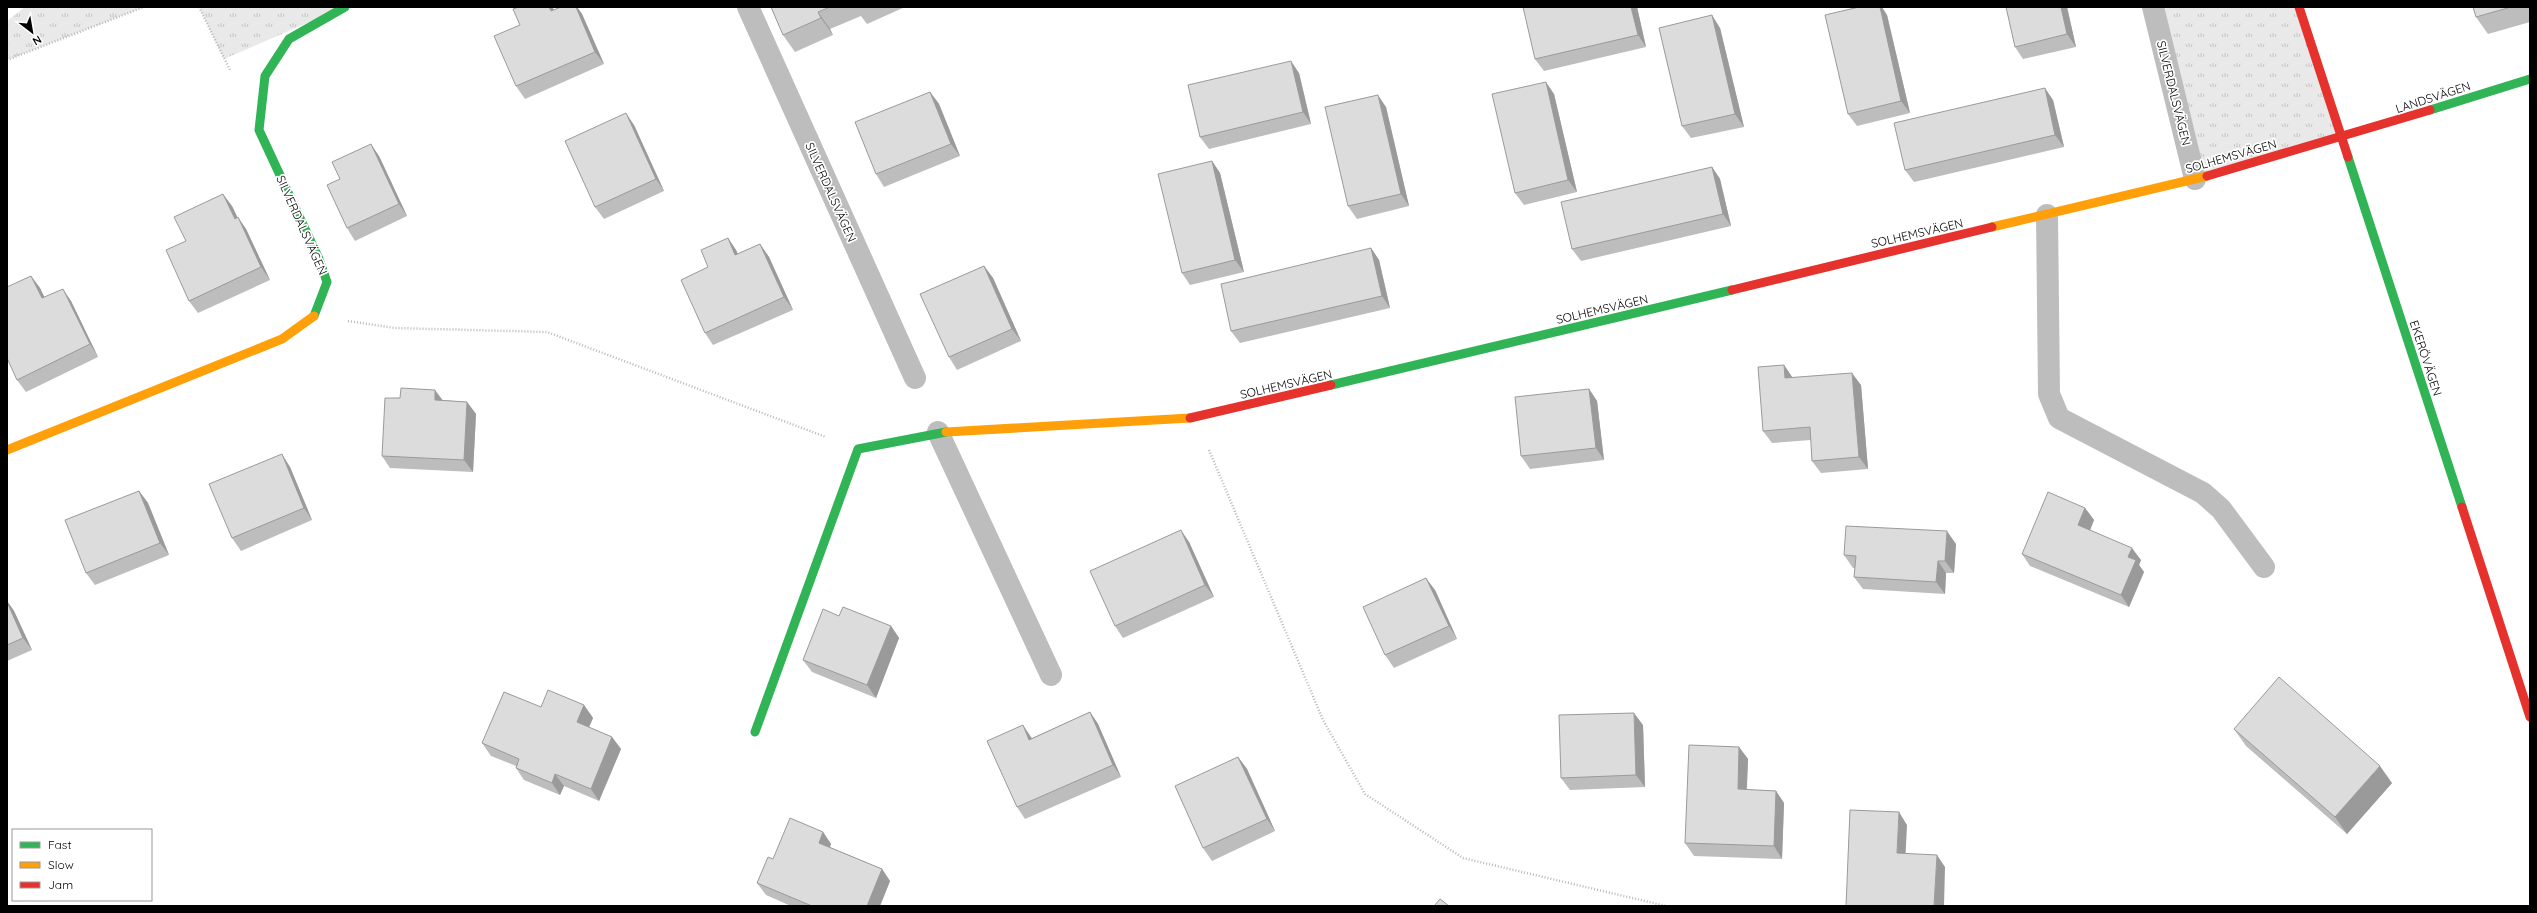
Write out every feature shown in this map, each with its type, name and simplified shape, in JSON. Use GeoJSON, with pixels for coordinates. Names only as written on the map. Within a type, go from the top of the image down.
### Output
{"type":"FeatureCollection","features":[{"type":"Feature","properties":{"kind":"street","name":"SILVERDALSVÄGEN"},"geometry":{"type":"LineString","coordinates":[[314,316],[327,282],[319,259],[259,130],[265,76],[289,38],[345,7]]}},
{"type":"Feature","properties":{"kind":"street","name":"SILVERDALSVÄGEN"},"geometry":{"type":"LineString","coordinates":[[748,7],[915,378]]}},
{"type":"Feature","properties":{"kind":"street","name":"SILVERDALSVÄGEN"},"geometry":{"type":"LineString","coordinates":[[2153,7],[2196,179]]}},
{"type":"Feature","properties":{"kind":"street","name":"EKERÖVÄGEN"},"geometry":{"type":"LineString","coordinates":[[2299,7],[2530,717]]}},
{"type":"Feature","properties":{"kind":"street","name":"LANDSVÄGEN"},"geometry":{"type":"LineString","coordinates":[[2342,137],[2530,78]]}},
{"type":"Feature","properties":{"kind":"street","name":"SOLHEMSVÄGEN"},"geometry":{"type":"LineString","coordinates":[[858,449],[938,432],[1195,418],[2196,179],[2342,137]]}},
{"type":"Feature","properties":{"kind":"street"},"geometry":{"type":"LineString","coordinates":[[2048,214],[2049,394],[2059,418],[2203,493],[2221,510],[2264,567]]}},
{"type":"Feature","properties":{"kind":"street"},"geometry":{"type":"LineString","coordinates":[[7,450],[282,339],[314,316]]}},
{"type":"Feature","properties":{"kind":"street"},"geometry":{"type":"LineString","coordinates":[[938,432],[1051,675]]}},
{"type":"Feature","properties":{"kind":"street"},"geometry":{"type":"LineString","coordinates":[[755,732],[858,449]]}},
{"type":"Feature","properties":{"kind":"path"},"geometry":{"type":"LineString","coordinates":[[7,60],[144,7]]}},
{"type":"Feature","properties":{"kind":"path"},"geometry":{"type":"LineString","coordinates":[[199,7],[231,73]]}},
{"type":"Feature","properties":{"kind":"path"},"geometry":{"type":"LineString","coordinates":[[314,316],[395,328],[547,332],[858,449]]}},
{"type":"Feature","properties":{"kind":"path"},"geometry":{"type":"LineString","coordinates":[[1195,418],[1323,720],[1365,794],[1463,858],[1666,906]]}},
{"type":"Feature","properties":{"kind":"green space"},"geometry":{"type":"Polygon","coordinates":[[[25,7],[144,7],[7,60],[7,21],[25,7]]]}},
{"type":"Feature","properties":{"kind":"green space"},"geometry":{"type":"Polygon","coordinates":[[[199,7],[344,7],[224,59],[199,7]]]}},
{"type":"Feature","properties":{"kind":"green space"},"geometry":{"type":"Polygon","coordinates":[[[2153,7],[2299,7],[2342,137],[2195,179],[2153,7]]]}},
{"type":"Feature","properties":{"kind":"building"},"geometry":{"type":"Polygon","coordinates":[[[519,7],[549,7],[551,11],[561,7],[576,7],[595,52],[516,86],[494,36],[520,25],[513,9],[519,7]]]}},
{"type":"Feature","properties":{"kind":"building"},"geometry":{"type":"Polygon","coordinates":[[[771,7],[830,7],[818,12],[821,18],[783,35],[771,7]]]}},
{"type":"Feature","properties":{"kind":"building"},"geometry":{"type":"Polygon","coordinates":[[[1523,7],[1631,7],[1638,35],[1535,59],[1523,7]]]}},
{"type":"Feature","properties":{"kind":"building"},"geometry":{"type":"Polygon","coordinates":[[[1859,7],[1880,7],[1901,101],[1848,114],[1825,15],[1859,7]]]}},
{"type":"Feature","properties":{"kind":"building"},"geometry":{"type":"Polygon","coordinates":[[[2006,7],[2061,7],[2067,34],[2015,47],[2006,7]]]}},
{"type":"Feature","properties":{"kind":"building"},"geometry":{"type":"Polygon","coordinates":[[[2473,7],[2511,7],[2476,17],[2473,7]]]}},
{"type":"Feature","properties":{"kind":"building"},"geometry":{"type":"Polygon","coordinates":[[[1712,15],[1735,114],[1682,126],[1659,28],[1712,15]]]}},
{"type":"Feature","properties":{"kind":"building"},"geometry":{"type":"Polygon","coordinates":[[[1291,61],[1303,112],[1200,137],[1188,85],[1291,61]]]}},
{"type":"Feature","properties":{"kind":"building"},"geometry":{"type":"Polygon","coordinates":[[[1546,82],[1568,180],[1515,193],[1492,94],[1546,82]]]}},
{"type":"Feature","properties":{"kind":"building"},"geometry":{"type":"Polygon","coordinates":[[[2045,88],[2055,135],[1905,170],[1894,123],[2045,88]]]}},
{"type":"Feature","properties":{"kind":"building"},"geometry":{"type":"Polygon","coordinates":[[[930,92],[951,144],[876,174],[855,122],[930,92]]]}},
{"type":"Feature","properties":{"kind":"building"},"geometry":{"type":"Polygon","coordinates":[[[1378,95],[1401,194],[1348,206],[1325,107],[1378,95]]]}},
{"type":"Feature","properties":{"kind":"building"},"geometry":{"type":"Polygon","coordinates":[[[626,113],[656,179],[595,207],[565,141],[626,113]]]}},
{"type":"Feature","properties":{"kind":"building"},"geometry":{"type":"Polygon","coordinates":[[[371,144],[399,204],[347,228],[327,185],[340,179],[332,162],[371,144]]]}},
{"type":"Feature","properties":{"kind":"building"},"geometry":{"type":"Polygon","coordinates":[[[1212,161],[1235,260],[1182,273],[1158,174],[1212,161]]]}},
{"type":"Feature","properties":{"kind":"building"},"geometry":{"type":"Polygon","coordinates":[[[1712,167],[1723,214],[1572,249],[1561,202],[1712,167]]]}},
{"type":"Feature","properties":{"kind":"building"},"geometry":{"type":"Polygon","coordinates":[[[223,194],[235,219],[238,217],[261,267],[189,301],[166,250],[186,241],[174,217],[223,194]]]}},
{"type":"Feature","properties":{"kind":"building"},"geometry":{"type":"Polygon","coordinates":[[[728,238],[735,255],[760,244],[784,297],[705,333],[681,280],[708,267],[701,250],[728,238]]]}},
{"type":"Feature","properties":{"kind":"building"},"geometry":{"type":"Polygon","coordinates":[[[1371,248],[1382,296],[1231,331],[1221,284],[1371,248]]]}},
{"type":"Feature","properties":{"kind":"building"},"geometry":{"type":"Polygon","coordinates":[[[984,266],[1012,329],[949,357],[920,294],[984,266]]]}},
{"type":"Feature","properties":{"kind":"building"},"geometry":{"type":"Polygon","coordinates":[[[31,276],[42,298],[63,289],[90,344],[17,380],[7,358],[7,287],[31,276]]]}},
{"type":"Feature","properties":{"kind":"building"},"geometry":{"type":"Polygon","coordinates":[[[1784,365],[1785,378],[1852,373],[1859,457],[1812,461],[1810,427],[1763,431],[1758,367],[1784,365]]]}},
{"type":"Feature","properties":{"kind":"building"},"geometry":{"type":"Polygon","coordinates":[[[401,388],[435,390],[435,400],[467,402],[464,460],[382,456],[385,398],[400,398],[401,388]]]}},
{"type":"Feature","properties":{"kind":"building"},"geometry":{"type":"Polygon","coordinates":[[[1589,389],[1596,448],[1521,456],[1515,397],[1589,389]]]}},
{"type":"Feature","properties":{"kind":"building"},"geometry":{"type":"Polygon","coordinates":[[[282,454],[304,508],[232,538],[209,484],[282,454]]]}},
{"type":"Feature","properties":{"kind":"building"},"geometry":{"type":"Polygon","coordinates":[[[139,491],[160,543],[86,573],[65,520],[139,491]]]}},
{"type":"Feature","properties":{"kind":"building"},"geometry":{"type":"Polygon","coordinates":[[[2048,492],[2085,508],[2078,525],[2132,548],[2128,557],[2136,560],[2121,595],[2022,554],[2048,492]]]}},
{"type":"Feature","properties":{"kind":"building"},"geometry":{"type":"Polygon","coordinates":[[[1846,526],[1947,531],[1945,561],[1938,561],[1936,582],[1854,577],[1856,556],[1844,555],[1846,526]]]}},
{"type":"Feature","properties":{"kind":"building"},"geometry":{"type":"Polygon","coordinates":[[[1181,530],[1205,585],[1115,626],[1090,571],[1181,530]]]}},
{"type":"Feature","properties":{"kind":"building"},"geometry":{"type":"Polygon","coordinates":[[[1426,578],[1449,626],[1385,655],[1363,607],[1426,578]]]}},
{"type":"Feature","properties":{"kind":"building"},"geometry":{"type":"Polygon","coordinates":[[[7,602],[23,638],[7,645],[7,602]]]}},
{"type":"Feature","properties":{"kind":"building"},"geometry":{"type":"Polygon","coordinates":[[[843,607],[891,626],[867,685],[803,660],[823,609],[839,616],[843,607]]]}},
{"type":"Feature","properties":{"kind":"building"},"geometry":{"type":"Polygon","coordinates":[[[2279,677],[2380,766],[2335,817],[2234,729],[2279,677]]]}},
{"type":"Feature","properties":{"kind":"building"},"geometry":{"type":"Polygon","coordinates":[[[548,690],[584,705],[577,722],[612,737],[591,789],[555,774],[552,783],[516,768],[519,759],[482,743],[504,692],[541,707],[548,690]]]}},
{"type":"Feature","properties":{"kind":"building"},"geometry":{"type":"Polygon","coordinates":[[[1090,712],[1113,765],[1017,807],[987,741],[1023,725],[1029,740],[1090,712]]]}},
{"type":"Feature","properties":{"kind":"building"},"geometry":{"type":"Polygon","coordinates":[[[1634,713],[1636,775],[1561,778],[1559,715],[1634,713]]]}},
{"type":"Feature","properties":{"kind":"building"},"geometry":{"type":"Polygon","coordinates":[[[1689,745],[1739,747],[1738,789],[1776,791],[1774,846],[1685,843],[1689,745]]]}},
{"type":"Feature","properties":{"kind":"building"},"geometry":{"type":"Polygon","coordinates":[[[1238,757],[1267,819],[1203,848],[1175,786],[1238,757]]]}},
{"type":"Feature","properties":{"kind":"building"},"geometry":{"type":"Polygon","coordinates":[[[1850,810],[1899,812],[1897,853],[1937,855],[1934,906],[1846,906],[1850,810]]]}},
{"type":"Feature","properties":{"kind":"building"},"geometry":{"type":"Polygon","coordinates":[[[790,818],[823,832],[819,843],[882,869],[867,906],[812,906],[757,883],[768,857],[773,859],[790,818]]]}},
{"type":"Feature","properties":{"kind":"building"},"geometry":{"type":"Polygon","coordinates":[[[1440,899],[1449,906],[1434,906],[1440,899]]]}},
{"type":"Feature","properties":{"kind":"traffic: fast"},"geometry":{"type":"LineString","coordinates":[[314,316],[327,282],[319,259],[259,130],[265,76],[289,39],[345,7]]}},
{"type":"Feature","properties":{"kind":"traffic: fast"},"geometry":{"type":"LineString","coordinates":[[2430,110],[2530,79]]}},
{"type":"Feature","properties":{"kind":"traffic: fast"},"geometry":{"type":"LineString","coordinates":[[2348,157],[2462,507]]}},
{"type":"Feature","properties":{"kind":"traffic: fast"},"geometry":{"type":"LineString","coordinates":[[1331,385],[1732,290]]}},
{"type":"Feature","properties":{"kind":"traffic: fast"},"geometry":{"type":"LineString","coordinates":[[755,732],[858,449],[946,432]]}},
{"type":"Feature","properties":{"kind":"traffic: slow"},"geometry":{"type":"LineString","coordinates":[[1992,227],[2207,176]]}},
{"type":"Feature","properties":{"kind":"traffic: slow"},"geometry":{"type":"LineString","coordinates":[[7,450],[282,339],[314,316]]}},
{"type":"Feature","properties":{"kind":"traffic: slow"},"geometry":{"type":"LineString","coordinates":[[946,432],[1190,418]]}},
{"type":"Feature","properties":{"kind":"traffic: jam"},"geometry":{"type":"LineString","coordinates":[[2299,7],[2348,157]]}},
{"type":"Feature","properties":{"kind":"traffic: jam"},"geometry":{"type":"LineString","coordinates":[[2207,176],[2430,110]]}},
{"type":"Feature","properties":{"kind":"traffic: jam"},"geometry":{"type":"LineString","coordinates":[[1732,290],[1992,227]]}},
{"type":"Feature","properties":{"kind":"traffic: jam"},"geometry":{"type":"LineString","coordinates":[[1190,418],[1331,385]]}},
{"type":"Feature","properties":{"kind":"traffic: jam"},"geometry":{"type":"LineString","coordinates":[[2462,507],[2530,717]]}}]}
